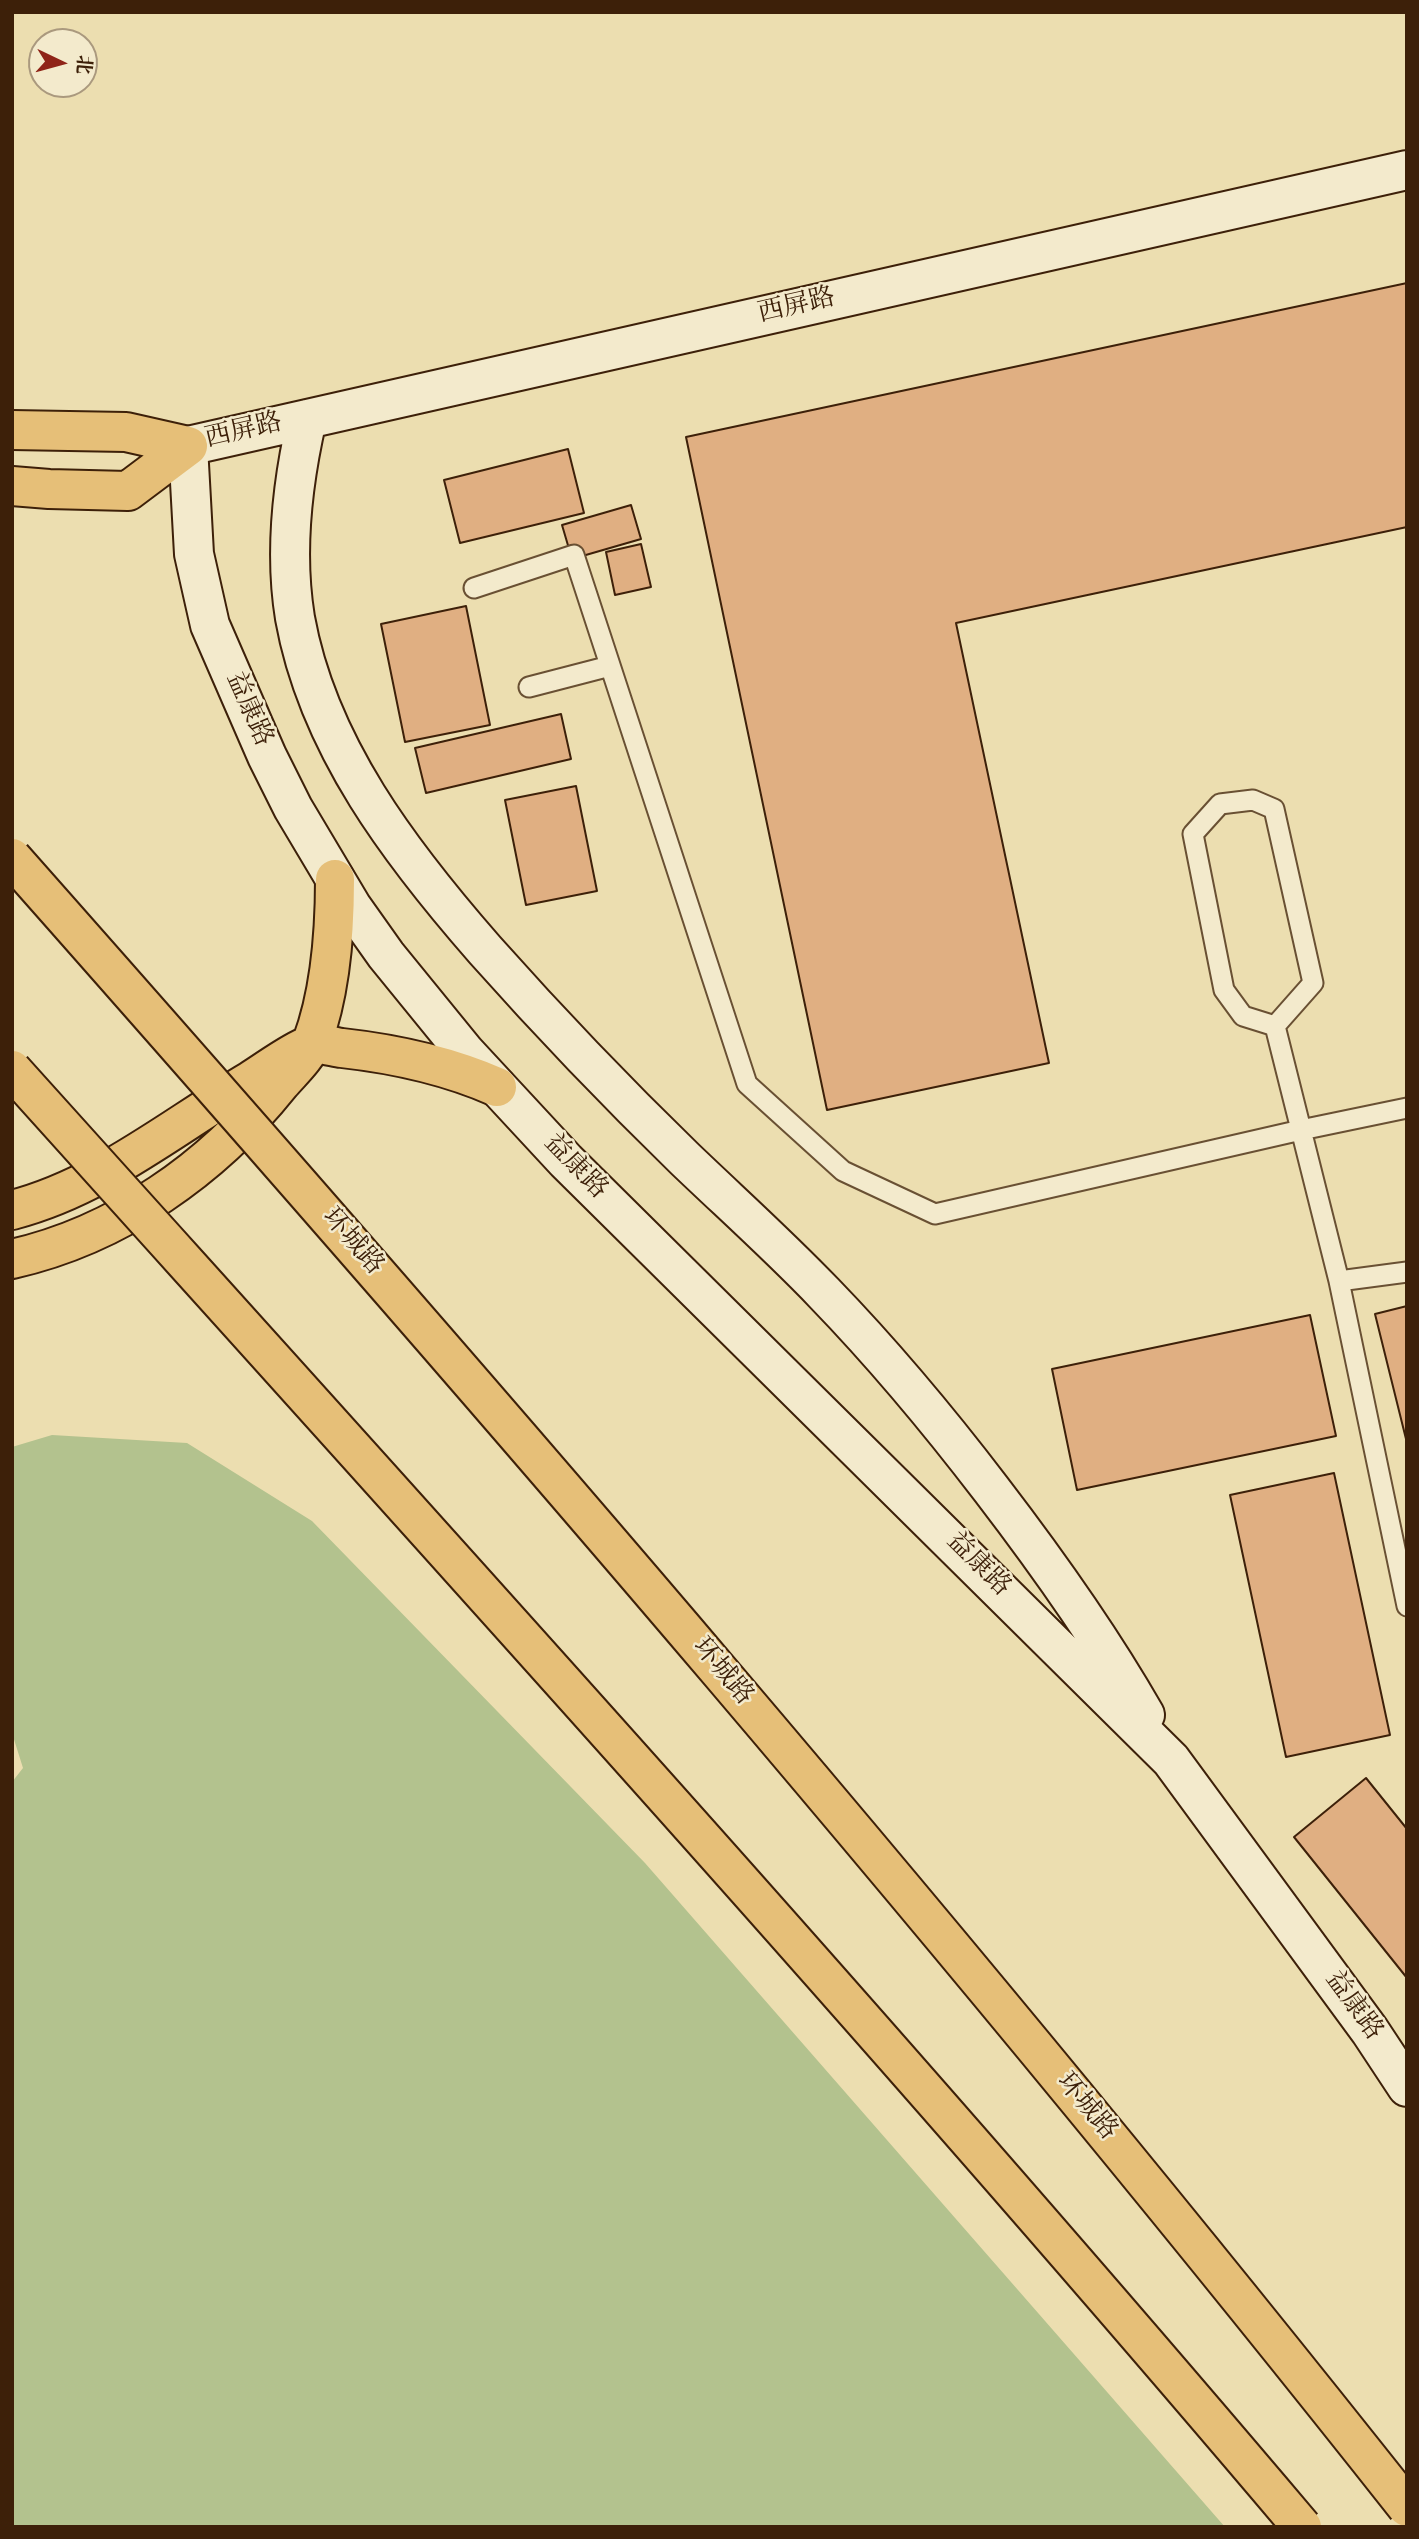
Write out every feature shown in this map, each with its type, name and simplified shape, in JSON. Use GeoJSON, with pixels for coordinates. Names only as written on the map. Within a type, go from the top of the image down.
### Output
{"type":"FeatureCollection","features":[{"type":"Feature","properties":{"kind":"main road","name":"西屏路"},"geometry":{"type":"LineString","coordinates":[[188,446],[1407,170]]}},
{"type":"Feature","properties":{"kind":"main road","name":"益康路"},"geometry":{"type":"LineString","coordinates":[[307,419],[295,478],[291,517],[289,558],[295,617],[307,667],[326,720],[354,774],[381,817],[420,871],[505,972],[683,1156],[825,1294],[921,1401],[1002,1503],[1080,1609],[1120,1671],[1171,1760],[1370,2031],[1406,2085]]}},
{"type":"Feature","properties":{"kind":"main road"},"geometry":{"type":"LineString","coordinates":[[12,430],[126,432],[188,446]]}},
{"type":"Feature","properties":{"kind":"main road","name":"益康路"},"geometry":{"type":"LineString","coordinates":[[188,446],[194,554],[210,625],[267,756],[299,818],[335,879],[386,955],[497,1087],[630,1225],[1171,1760]]}},
{"type":"Feature","properties":{"kind":"main road"},"geometry":{"type":"LineString","coordinates":[[12,486],[128,491],[188,446]]}},
{"type":"Feature","properties":{"kind":"main road","name":"环城路"},"geometry":{"type":"LineString","coordinates":[[12,858],[406,1306],[685,1631],[1112,2141],[1407,2507]]}},
{"type":"Feature","properties":{"kind":"main road"},"geometry":{"type":"LineString","coordinates":[[12,1259],[51,1249],[107,1226],[180,1181],[242,1127],[312,1044],[330,955],[335,879]]}},
{"type":"Feature","properties":{"kind":"main road"},"geometry":{"type":"LineString","coordinates":[[12,1210],[55,1197],[86,1183],[312,1044],[372,1051],[426,1062],[497,1087]]}},
{"type":"Feature","properties":{"kind":"main road"},"geometry":{"type":"LineString","coordinates":[[12,1070],[798,1944],[1132,2326],[1302,2527]]}},
{"type":"Feature","properties":{"kind":"lane"},"geometry":{"type":"LineString","coordinates":[[474,588],[574,555],[747,1084],[843,1171],[935,1214],[1407,1108]]}},
{"type":"Feature","properties":{"kind":"lane"},"geometry":{"type":"LineString","coordinates":[[529,687],[610,666]]}},
{"type":"Feature","properties":{"kind":"lane"},"geometry":{"type":"LineString","coordinates":[[1252,800],[1274,809],[1313,983],[1275,1026],[1243,1016],[1224,990],[1194,834],[1220,804],[1252,800]]}},
{"type":"Feature","properties":{"kind":"lane"},"geometry":{"type":"LineString","coordinates":[[1275,1026],[1339,1281],[1407,1606]]}},
{"type":"Feature","properties":{"kind":"lane"},"geometry":{"type":"LineString","coordinates":[[1339,1281],[1407,1272]]}},
{"type":"Feature","properties":{"kind":"green space"},"geometry":{"type":"Polygon","coordinates":[[[52,1435],[187,1443],[312,1521],[645,1863],[1225,2527],[12,2527],[12,1782],[23,1768],[12,1733],[12,1447],[52,1435]]]}},
{"type":"Feature","properties":{"kind":"building"},"geometry":{"type":"Polygon","coordinates":[[[1407,283],[1407,527],[956,623],[1049,1063],[827,1110],[686,437],[1407,283]]]}},
{"type":"Feature","properties":{"kind":"building"},"geometry":{"type":"Polygon","coordinates":[[[568,449],[584,513],[460,543],[444,480],[568,449]]]}},
{"type":"Feature","properties":{"kind":"building"},"geometry":{"type":"Polygon","coordinates":[[[631,505],[641,539],[572,559],[562,525],[631,505]]]}},
{"type":"Feature","properties":{"kind":"building"},"geometry":{"type":"Polygon","coordinates":[[[641,544],[651,587],[615,595],[606,552],[641,544]]]}},
{"type":"Feature","properties":{"kind":"building"},"geometry":{"type":"Polygon","coordinates":[[[466,606],[490,725],[405,742],[381,624],[466,606]]]}},
{"type":"Feature","properties":{"kind":"building"},"geometry":{"type":"Polygon","coordinates":[[[561,714],[571,759],[426,793],[415,748],[561,714]]]}},
{"type":"Feature","properties":{"kind":"building"},"geometry":{"type":"Polygon","coordinates":[[[576,786],[597,891],[526,905],[505,800],[576,786]]]}},
{"type":"Feature","properties":{"kind":"building"},"geometry":{"type":"Polygon","coordinates":[[[1407,1306],[1407,1443],[1375,1314],[1407,1306]]]}},
{"type":"Feature","properties":{"kind":"building"},"geometry":{"type":"Polygon","coordinates":[[[1310,1315],[1336,1436],[1077,1490],[1052,1369],[1310,1315]]]}},
{"type":"Feature","properties":{"kind":"building"},"geometry":{"type":"Polygon","coordinates":[[[1334,1473],[1390,1735],[1286,1757],[1230,1495],[1334,1473]]]}},
{"type":"Feature","properties":{"kind":"building"},"geometry":{"type":"Polygon","coordinates":[[[1366,1778],[1407,1829],[1407,1978],[1294,1837],[1366,1778]]]}}]}
